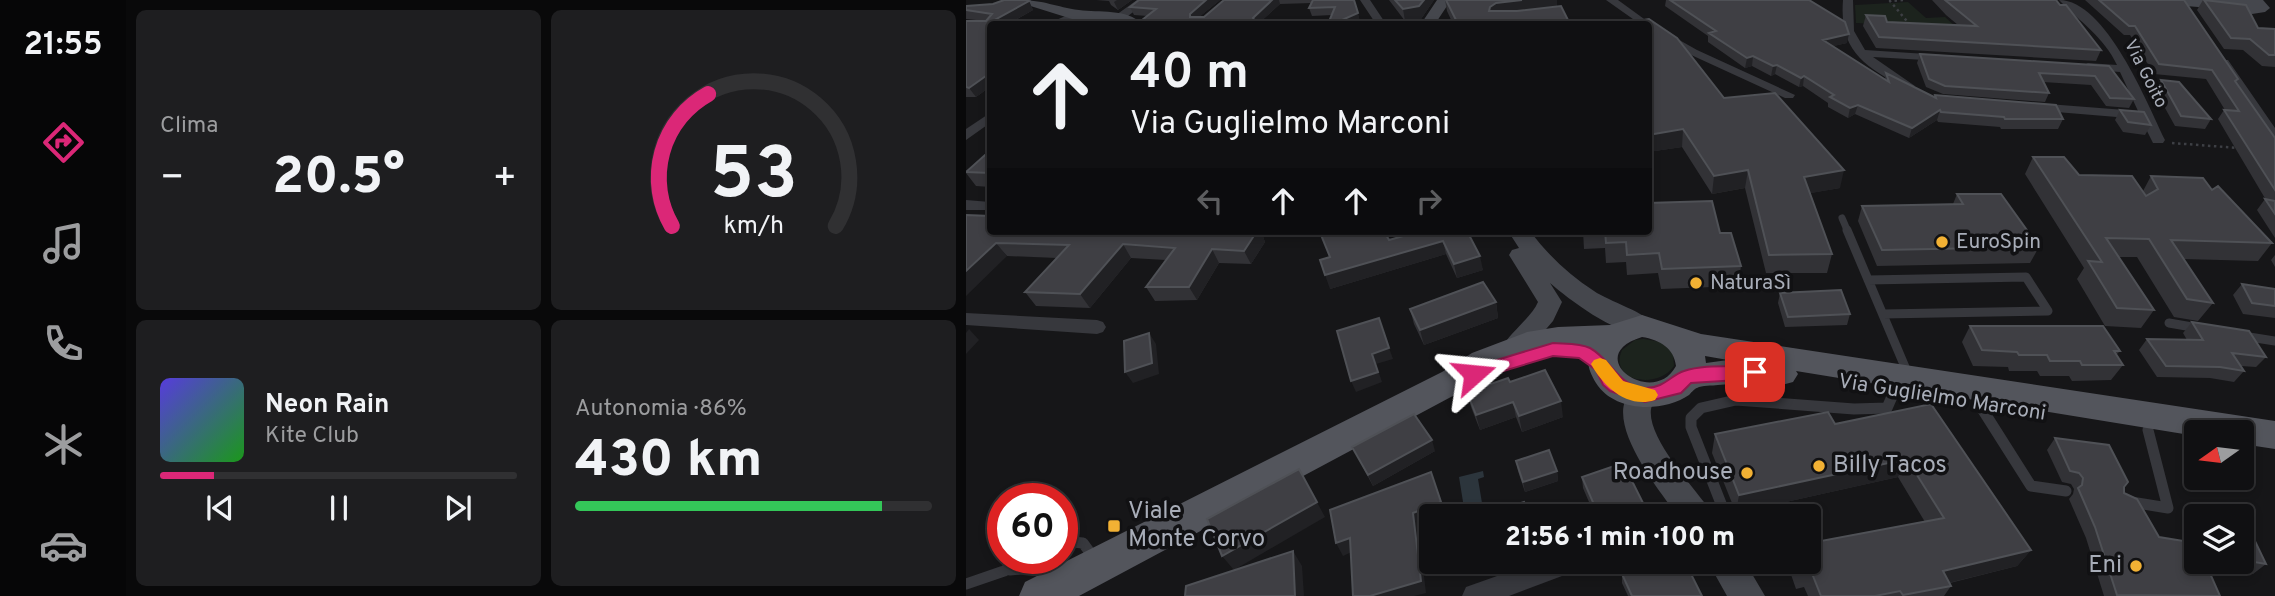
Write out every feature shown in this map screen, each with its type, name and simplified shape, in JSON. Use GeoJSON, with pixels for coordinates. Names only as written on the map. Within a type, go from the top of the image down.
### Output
{"type":"FeatureCollection","features":[{"type":"Feature","properties":{"kind":"main road"},"geometry":{"type":"LineString","coordinates":[[1051,590],[1452,381],[1483,361],[1543,339],[1613,336],[1642,326],[1667,330],[1697,344],[1775,357],[1902,385],[2275,435]]}},
{"type":"Feature","properties":{"kind":"main road"},"geometry":{"type":"LineString","coordinates":[[1602,366],[1601,355],[1613,336]]}},
{"type":"Feature","properties":{"kind":"main road"},"geometry":{"type":"LineString","coordinates":[[1677,336],[1684,343],[1691,359],[1687,377]]}},
{"type":"Feature","properties":{"kind":"main road"},"geometry":{"type":"LineString","coordinates":[[1452,381],[1536,353],[1553,350],[1583,352],[1602,366],[1617,386],[1645,395]]}},
{"type":"Feature","properties":{"kind":"main road","name":"Via Guglielmo Marconi"},"geometry":{"type":"LineString","coordinates":[[1645,395],[1674,388],[1687,377],[1727,372],[1778,373],[1902,385],[1979,404],[2184,435]]}},
{"type":"Feature","properties":{"kind":"main road"},"geometry":{"type":"LineString","coordinates":[[2254,446],[2275,449]]}},
{"type":"Feature","properties":{"kind":"street"},"geometry":{"type":"LineString","coordinates":[[1026,0],[1077,14],[1124,21],[1144,0]]}},
{"type":"Feature","properties":{"kind":"street"},"geometry":{"type":"LineString","coordinates":[[1364,0],[1379,21]]}},
{"type":"Feature","properties":{"kind":"street"},"geometry":{"type":"LineString","coordinates":[[1431,20],[1444,0]]}},
{"type":"Feature","properties":{"kind":"street"},"geometry":{"type":"LineString","coordinates":[[1611,0],[1641,21]]}},
{"type":"Feature","properties":{"kind":"street"},"geometry":{"type":"LineString","coordinates":[[1848,0],[1847,19],[1859,53],[1870,64],[1925,96]]}},
{"type":"Feature","properties":{"kind":"street","name":"Via Goito"},"geometry":{"type":"LineString","coordinates":[[2064,0],[2096,27],[2116,51],[2158,140]]}},
{"type":"Feature","properties":{"kind":"street"},"geometry":{"type":"LineString","coordinates":[[2161,0],[2240,2],[2252,10],[2269,9]]}},
{"type":"Feature","properties":{"kind":"street"},"geometry":{"type":"LineString","coordinates":[[2184,2],[2193,16]]}},
{"type":"Feature","properties":{"kind":"street"},"geometry":{"type":"LineString","coordinates":[[1077,14],[1090,21]]}},
{"type":"Feature","properties":{"kind":"street"},"geometry":{"type":"LineString","coordinates":[[1067,21],[1077,14]]}},
{"type":"Feature","properties":{"kind":"street"},"geometry":{"type":"LineString","coordinates":[[1652,28],[1693,52],[1789,95]]}},
{"type":"Feature","properties":{"kind":"street"},"geometry":{"type":"LineString","coordinates":[[2216,50],[2275,138]]}},
{"type":"Feature","properties":{"kind":"street"},"geometry":{"type":"LineString","coordinates":[[1859,53],[1955,59]]}},
{"type":"Feature","properties":{"kind":"street"},"geometry":{"type":"LineString","coordinates":[[2073,66],[2123,69]]}},
{"type":"Feature","properties":{"kind":"street"},"geometry":{"type":"LineString","coordinates":[[2022,106],[2146,115]]}},
{"type":"Feature","properties":{"kind":"street"},"geometry":{"type":"LineString","coordinates":[[966,136],[987,119]]}},
{"type":"Feature","properties":{"kind":"street"},"geometry":{"type":"LineString","coordinates":[[966,205],[987,206]]}},
{"type":"Feature","properties":{"kind":"street"},"geometry":{"type":"LineString","coordinates":[[1507,235],[1550,302],[1544,316],[1523,333],[1514,349]]}},
{"type":"Feature","properties":{"kind":"street"},"geometry":{"type":"LineString","coordinates":[[1522,235],[1533,253],[1568,287],[1603,310],[1642,326]]}},
{"type":"Feature","properties":{"kind":"street"},"geometry":{"type":"LineString","coordinates":[[1527,267],[1613,336]]}},
{"type":"Feature","properties":{"kind":"street"},"geometry":{"type":"LineString","coordinates":[[966,319],[1097,327]]}},
{"type":"Feature","properties":{"kind":"street"},"geometry":{"type":"LineString","coordinates":[[1645,395],[1637,401],[1636,408],[1641,430],[1647,444],[1687,504]]}},
{"type":"Feature","properties":{"kind":"street"},"geometry":{"type":"LineString","coordinates":[[1475,596],[1536,574]]}},
{"type":"Feature","properties":{"kind":"street"},"geometry":{"type":"LineString","coordinates":[[1733,574],[1747,596]]}},
{"type":"Feature","properties":{"kind":"lane"},"geometry":{"type":"LineString","coordinates":[[1721,504],[1691,427],[1691,418],[1701,408],[1736,400],[1854,409],[1887,408],[1902,385],[1883,314],[1842,218]]}},
{"type":"Feature","properties":{"kind":"lane"},"geometry":{"type":"LineString","coordinates":[[1868,280],[2026,277],[2048,311],[1883,314]]}},
{"type":"Feature","properties":{"kind":"lane"},"geometry":{"type":"LineString","coordinates":[[2169,324],[2209,330]]}},
{"type":"Feature","properties":{"kind":"lane"},"geometry":{"type":"LineString","coordinates":[[2235,335],[2275,341]]}},
{"type":"Feature","properties":{"kind":"lane"},"geometry":{"type":"LineString","coordinates":[[1979,404],[2031,486],[2066,491]]}},
{"type":"Feature","properties":{"kind":"lane"},"geometry":{"type":"LineString","coordinates":[[2122,500],[2168,508],[2148,430]]}},
{"type":"Feature","properties":{"kind":"lane"},"geometry":{"type":"LineString","coordinates":[[1078,543],[1083,543],[1099,565]]}},
{"type":"Feature","properties":{"kind":"lane"},"geometry":{"type":"LineString","coordinates":[[966,584],[995,574]]}},
{"type":"Feature","properties":{"kind":"path"},"geometry":{"type":"LineString","coordinates":[[1902,26],[1913,29],[1890,1],[1903,0]]}},
{"type":"Feature","properties":{"kind":"path"},"geometry":{"type":"LineString","coordinates":[[2158,140],[2182,145],[2244,148]]}},
{"type":"Feature","properties":{"kind":"shaded area"},"geometry":{"type":"Polygon","coordinates":[[[1908,2],[1926,18],[1945,17],[1956,27],[1856,23],[1855,5],[1908,2]]]}},
{"type":"Feature","properties":{"kind":"shaded area"},"geometry":{"type":"Polygon","coordinates":[[[1635,340],[1661,342],[1673,353],[1674,366],[1667,374],[1647,380],[1637,379],[1622,369],[1622,350],[1635,340]]]}},
{"type":"Feature","properties":{"kind":"shaded area"},"geometry":{"type":"Polygon","coordinates":[[[1483,471],[1484,477],[1478,479],[1482,503],[1463,504],[1459,477],[1483,471]]]}},
{"type":"Feature","properties":{"kind":"building"},"geometry":{"type":"Polygon","coordinates":[[[1004,0],[1029,1],[993,21],[987,21],[987,75],[969,88],[966,87],[966,21],[986,21],[992,14],[966,10],[966,6],[993,4],[1004,0]]]}},
{"type":"Feature","properties":{"kind":"building"},"geometry":{"type":"Polygon","coordinates":[[[1139,0],[1206,0],[1190,14],[1190,17],[1204,17],[1224,0],[1272,0],[1253,18],[1255,21],[1141,21],[1156,9],[1130,7],[1139,0]]]}},
{"type":"Feature","properties":{"kind":"building"},"geometry":{"type":"Polygon","coordinates":[[[1313,0],[1354,0],[1358,13],[1340,21],[1329,21],[1335,7],[1309,8],[1313,0]]]}},
{"type":"Feature","properties":{"kind":"building"},"geometry":{"type":"Polygon","coordinates":[[[1395,0],[1424,0],[1419,6],[1403,9],[1395,0]]]}},
{"type":"Feature","properties":{"kind":"building"},"geometry":{"type":"Polygon","coordinates":[[[1446,0],[1522,0],[1496,3],[1489,11],[1561,6],[1568,21],[1456,21],[1446,0]]]}},
{"type":"Feature","properties":{"kind":"building"},"geometry":{"type":"Polygon","coordinates":[[[1670,0],[1809,0],[1845,22],[1849,34],[1823,40],[1889,82],[1886,73],[1936,98],[1935,95],[2056,105],[2063,119],[2005,119],[1940,110],[1912,128],[1858,105],[1850,108],[1830,97],[1834,95],[1804,76],[1801,78],[1753,56],[1747,58],[1709,33],[1716,31],[1670,0]]]}},
{"type":"Feature","properties":{"kind":"building"},"geometry":{"type":"Polygon","coordinates":[[[1945,0],[2056,0],[2060,5],[2066,5],[2101,50],[1879,37],[1866,15],[1885,16],[1887,22],[1977,26],[1945,0]]]}},
{"type":"Feature","properties":{"kind":"building"},"geometry":{"type":"Polygon","coordinates":[[[2099,0],[2184,0],[2275,138],[2275,190],[2224,110],[2239,111],[2212,70],[2159,64],[2135,26],[2129,26],[2099,0]]]}},
{"type":"Feature","properties":{"kind":"building"},"geometry":{"type":"Polygon","coordinates":[[[2204,0],[2246,5],[2258,28],[2275,29],[2275,55],[2269,55],[2250,39],[2231,38],[2204,0]]]}},
{"type":"Feature","properties":{"kind":"building"},"geometry":{"type":"Polygon","coordinates":[[[1652,21],[1677,38],[1724,98],[1775,93],[1844,170],[1804,177],[1832,254],[1769,255],[1748,170],[1714,176],[1683,129],[1652,134],[1652,21]]]}},
{"type":"Feature","properties":{"kind":"building"},"geometry":{"type":"Polygon","coordinates":[[[1920,54],[2109,66],[2134,99],[2110,98],[2095,76],[2039,73],[2049,93],[1945,86],[1929,79],[1920,54]]]}},
{"type":"Feature","properties":{"kind":"building"},"geometry":{"type":"Polygon","coordinates":[[[2161,80],[2179,82],[2211,119],[2181,116],[2161,80]]]}},
{"type":"Feature","properties":{"kind":"building"},"geometry":{"type":"Polygon","coordinates":[[[2120,110],[2144,112],[2151,125],[2128,122],[2120,110]]]}},
{"type":"Feature","properties":{"kind":"building"},"geometry":{"type":"Polygon","coordinates":[[[985,155],[987,155],[987,173],[966,172],[985,155]]]}},
{"type":"Feature","properties":{"kind":"building"},"geometry":{"type":"Polygon","coordinates":[[[2033,157],[2064,157],[2079,175],[2132,176],[2146,196],[2158,189],[2151,176],[2203,178],[2212,190],[2218,186],[2272,243],[2171,240],[2213,303],[2187,299],[2149,239],[2106,238],[2154,310],[2117,308],[2088,261],[2102,262],[2033,157]]]}},
{"type":"Feature","properties":{"kind":"building","name":"EuroSpin"},"geometry":{"type":"Polygon","coordinates":[[[1957,194],[2001,194],[2039,247],[1882,250],[1862,206],[1963,204],[1957,194]]]}},
{"type":"Feature","properties":{"kind":"building"},"geometry":{"type":"Polygon","coordinates":[[[2265,199],[2275,201],[2275,214],[2265,199]]]}},
{"type":"Feature","properties":{"kind":"building"},"geometry":{"type":"Polygon","coordinates":[[[1712,201],[1720,233],[1731,233],[1741,266],[1662,269],[1659,253],[1627,255],[1626,242],[1606,243],[1605,235],[1652,235],[1652,203],[1712,201]]]}},
{"type":"Feature","properties":{"kind":"building"},"geometry":{"type":"Polygon","coordinates":[[[966,215],[987,216],[987,235],[1254,235],[1244,251],[1212,249],[1189,287],[1146,287],[1175,248],[1123,244],[1080,294],[1025,292],[1069,245],[996,243],[966,271],[966,215]]]}},
{"type":"Feature","properties":{"kind":"building"},"geometry":{"type":"Polygon","coordinates":[[[1321,235],[1386,235],[1389,240],[1407,235],[1469,235],[1480,256],[1454,264],[1443,241],[1325,275],[1320,260],[1330,257],[1321,235]]]}},
{"type":"Feature","properties":{"kind":"building"},"geometry":{"type":"Polygon","coordinates":[[[1483,282],[1496,302],[1420,330],[1410,309],[1483,282]]]}},
{"type":"Feature","properties":{"kind":"building"},"geometry":{"type":"Polygon","coordinates":[[[2242,284],[2275,289],[2275,306],[2252,303],[2242,284]]]}},
{"type":"Feature","properties":{"kind":"building"},"geometry":{"type":"Polygon","coordinates":[[[1841,290],[1850,314],[1788,317],[1780,293],[1841,290]]]}},
{"type":"Feature","properties":{"kind":"building"},"geometry":{"type":"Polygon","coordinates":[[[1379,318],[1389,348],[1372,354],[1378,372],[1351,381],[1337,331],[1379,318]]]}},
{"type":"Feature","properties":{"kind":"building"},"geometry":{"type":"Polygon","coordinates":[[[2192,322],[2249,331],[2266,357],[2232,353],[2244,371],[2220,367],[2166,366],[2147,339],[2203,340],[2192,322]]]}},
{"type":"Feature","properties":{"kind":"building"},"geometry":{"type":"Polygon","coordinates":[[[1970,326],[2103,326],[2120,351],[2114,351],[2123,365],[2082,365],[2080,361],[2050,361],[2047,355],[2019,355],[2017,352],[1982,350],[1970,326]]]}},
{"type":"Feature","properties":{"kind":"building"},"geometry":{"type":"Polygon","coordinates":[[[1149,333],[1152,363],[1125,372],[1124,341],[1149,333]]]}},
{"type":"Feature","properties":{"kind":"building"},"geometry":{"type":"Polygon","coordinates":[[[1545,370],[1561,401],[1519,416],[1513,402],[1476,415],[1467,392],[1508,378],[1510,382],[1545,370]]]}},
{"type":"Feature","properties":{"kind":"building"},"geometry":{"type":"Polygon","coordinates":[[[1931,404],[2031,550],[1943,571],[1951,586],[1903,595],[1900,591],[1875,596],[1821,596],[1812,574],[1821,574],[1821,541],[1944,518],[1907,459],[1739,495],[1715,434],[1828,412],[1835,424],[1931,404]]]}},
{"type":"Feature","properties":{"kind":"building"},"geometry":{"type":"Polygon","coordinates":[[[1414,414],[1432,440],[1368,475],[1352,447],[1414,414]]]}},
{"type":"Feature","properties":{"kind":"building"},"geometry":{"type":"Polygon","coordinates":[[[2055,438],[2109,445],[2128,482],[2124,493],[2137,499],[2159,537],[2184,541],[2184,574],[2210,574],[2220,596],[2117,595],[2095,527],[2078,488],[2082,485],[2083,478],[2079,473],[2070,471],[2055,438]]]}},
{"type":"Feature","properties":{"kind":"building"},"geometry":{"type":"Polygon","coordinates":[[[1549,450],[1557,471],[1523,482],[1516,461],[1549,450]]]}},
{"type":"Feature","properties":{"kind":"building"},"geometry":{"type":"Polygon","coordinates":[[[1623,463],[1644,504],[1594,504],[1582,477],[1623,463]]]}},
{"type":"Feature","properties":{"kind":"building"},"geometry":{"type":"Polygon","coordinates":[[[1299,469],[1317,502],[1222,556],[1207,519],[1299,469]]]}},
{"type":"Feature","properties":{"kind":"building"},"geometry":{"type":"Polygon","coordinates":[[[1431,472],[1441,502],[1419,504],[1419,511],[1413,513],[1421,581],[1370,596],[1353,596],[1350,538],[1336,543],[1330,510],[1431,472]]]}},
{"type":"Feature","properties":{"kind":"building"},"geometry":{"type":"Polygon","coordinates":[[[2254,541],[2255,541],[2266,564],[2254,562],[2254,541]]]}},
{"type":"Feature","properties":{"kind":"building"},"geometry":{"type":"Polygon","coordinates":[[[1293,551],[1295,596],[1185,596],[1186,586],[1293,551]]]}},
{"type":"Feature","properties":{"kind":"building"},"geometry":{"type":"Polygon","coordinates":[[[1622,574],[1691,574],[1702,596],[1632,596],[1622,574]]]}},
{"type":"Feature","properties":{"kind":"slow traffic"},"geometry":{"type":"LineString","coordinates":[[1600,364],[1617,386],[1635,394],[1648,395]]}},
{"type":"Feature","properties":{"kind":"place","name":"EuroSpin"},"geometry":{"type":"Point","coordinates":[1942,242]}},
{"type":"Feature","properties":{"kind":"place","name":"NaturaSì"},"geometry":{"type":"Point","coordinates":[1696,283]}},
{"type":"Feature","properties":{"kind":"place","name":"Billy Tacos"},"geometry":{"type":"Point","coordinates":[1819,466]}},
{"type":"Feature","properties":{"kind":"place","name":"Roadhouse"},"geometry":{"type":"Point","coordinates":[1747,473]}},
{"type":"Feature","properties":{"kind":"place","name":"Viale Monte Corvo"},"geometry":{"type":"Point","coordinates":[1114,526]}},
{"type":"Feature","properties":{"kind":"place","name":"Eni"},"geometry":{"type":"Point","coordinates":[2136,566]}},
{"type":"Feature","properties":{"kind":"route"},"geometry":{"type":"LineString","coordinates":[[1474,374],[1553,350],[1583,352],[1602,366],[1617,386],[1635,394],[1665,392],[1682,383],[1687,377],[1755,372]]}}]}
